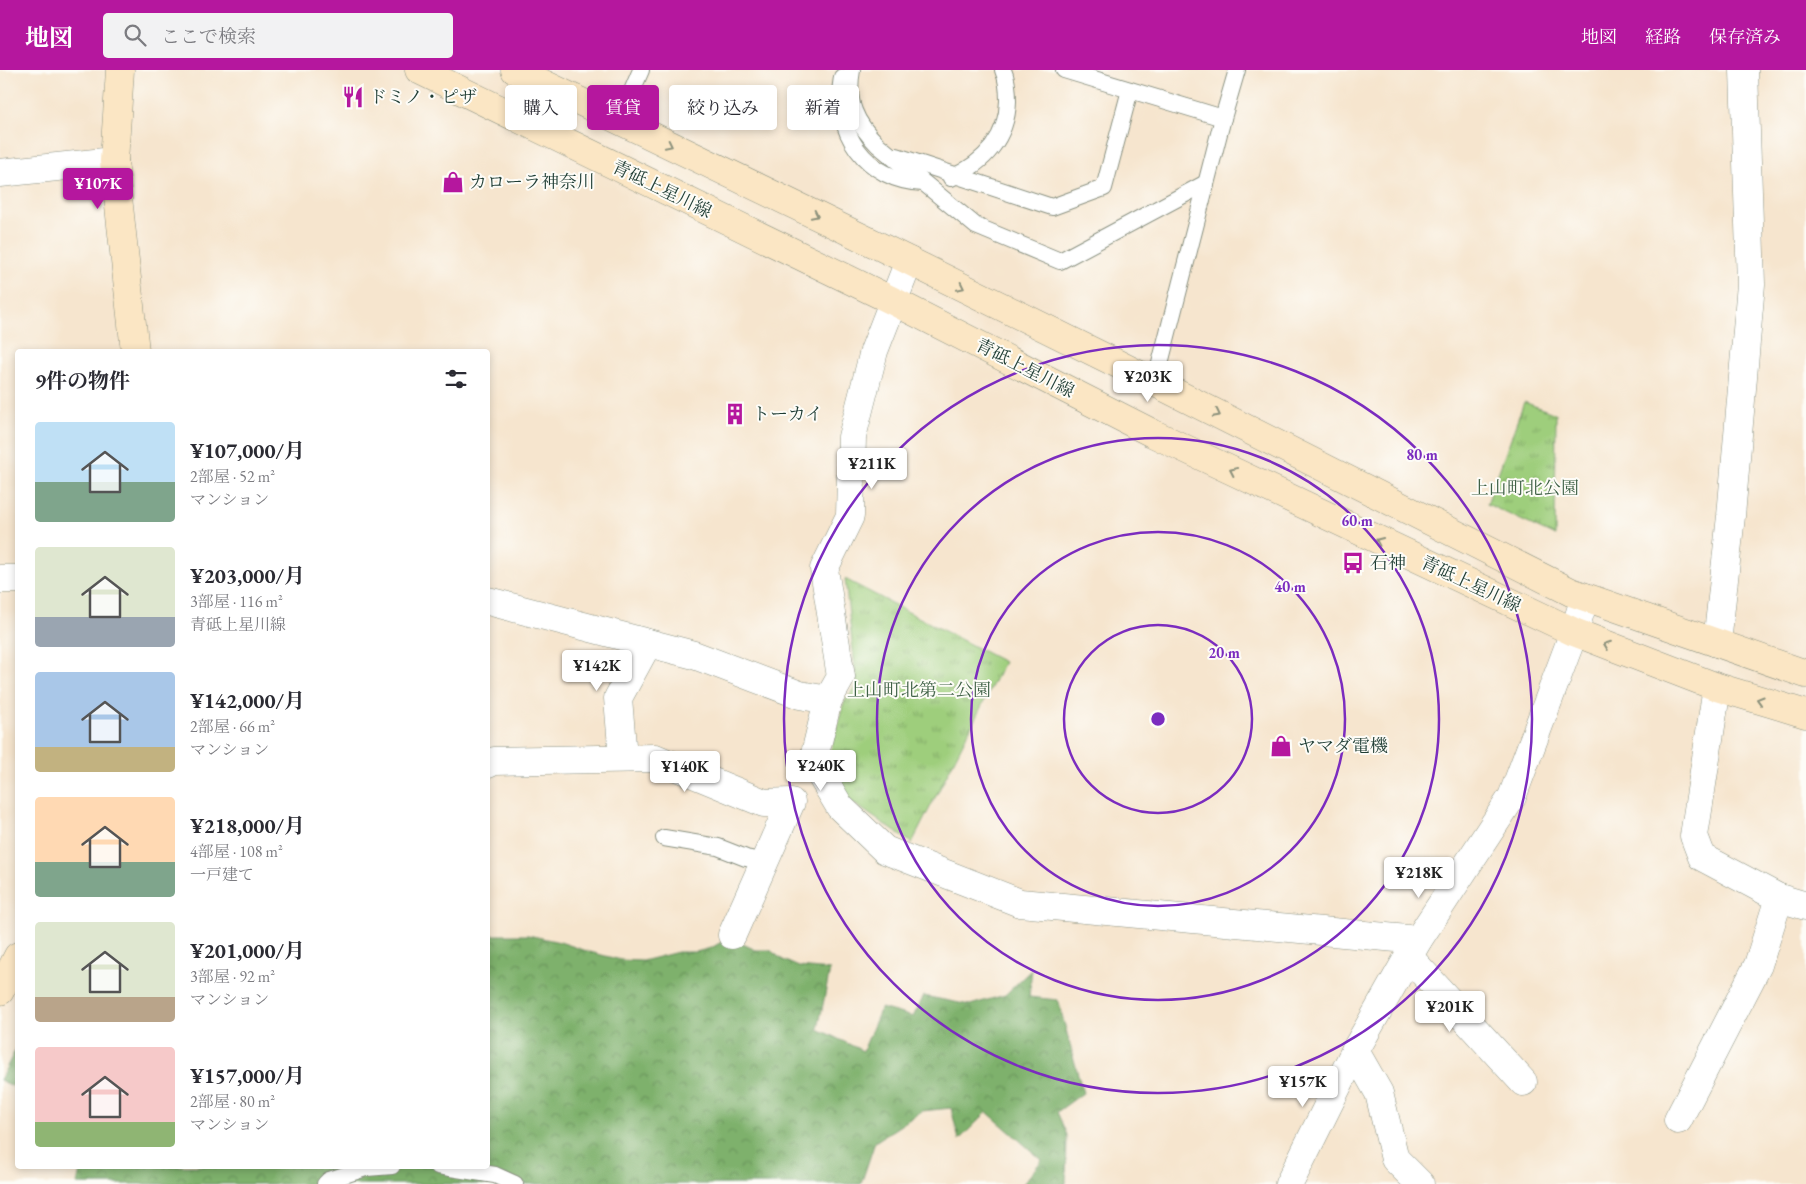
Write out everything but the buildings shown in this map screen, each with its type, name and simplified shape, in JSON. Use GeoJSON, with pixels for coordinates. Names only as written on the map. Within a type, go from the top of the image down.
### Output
{"type":"FeatureCollection","features":[{"type":"Feature","properties":{"kind":"main road"},"geometry":{"type":"LineString","coordinates":[[120,70],[114,161],[135,349]]}},
{"type":"Feature","properties":{"kind":"main road","name":"青砥上星川線"},"geometry":{"type":"LineString","coordinates":[[419,70],[894,302],[1152,433],[1574,632],[1717,686],[1806,714]]}},
{"type":"Feature","properties":{"kind":"main road","name":"青砥上星川線"},"geometry":{"type":"LineString","coordinates":[[515,70],[587,105]]}},
{"type":"Feature","properties":{"kind":"main road","name":"青砥上星川線"},"geometry":{"type":"LineString","coordinates":[[638,130],[909,261],[1552,583],[1585,597],[1806,674]]}},
{"type":"Feature","properties":{"kind":"main road"},"geometry":{"type":"LineString","coordinates":[[0,991],[15,962]]}},
{"type":"Feature","properties":{"kind":"street"},"geometry":{"type":"LineString","coordinates":[[1717,643],[1731,516],[1751,284],[1744,70]]}},
{"type":"Feature","properties":{"kind":"street"},"geometry":{"type":"LineString","coordinates":[[0,173],[114,161]]}},
{"type":"Feature","properties":{"kind":"street"},"geometry":{"type":"LineString","coordinates":[[732,935],[792,802],[813,762],[828,700],[842,677],[824,569],[850,516],[852,436],[874,351],[909,261]]}},
{"type":"Feature","properties":{"kind":"street"},"geometry":{"type":"LineString","coordinates":[[0,579],[15,579]]}},
{"type":"Feature","properties":{"kind":"street"},"geometry":{"type":"LineString","coordinates":[[1288,1184],[1355,1051],[1413,948],[1512,796],[1574,632],[1585,597]]}},
{"type":"Feature","properties":{"kind":"street"},"geometry":{"type":"LineString","coordinates":[[490,603],[694,655],[800,695],[828,700]]}},
{"type":"Feature","properties":{"kind":"street"},"geometry":{"type":"LineString","coordinates":[[623,758],[618,698],[648,643]]}},
{"type":"Feature","properties":{"kind":"street"},"geometry":{"type":"LineString","coordinates":[[1717,686],[1694,836],[1702,857],[1779,898],[1806,906]]}},
{"type":"Feature","properties":{"kind":"street"},"geometry":{"type":"LineString","coordinates":[[490,763],[494,761],[655,758],[764,803],[792,802]]}},
{"type":"Feature","properties":{"kind":"street"},"geometry":{"type":"LineString","coordinates":[[813,762],[840,807],[885,850],[1020,903],[1413,948],[1523,1082]]}},
{"type":"Feature","properties":{"kind":"street"},"geometry":{"type":"LineString","coordinates":[[1678,1120],[1758,965],[1779,898]]}},
{"type":"Feature","properties":{"kind":"street"},"geometry":{"type":"LineString","coordinates":[[1355,1051],[1379,1093],[1395,1159],[1420,1184]]}},
{"type":"Feature","properties":{"kind":"lane"},"geometry":{"type":"LineString","coordinates":[[635,85],[641,70]]}},
{"type":"Feature","properties":{"kind":"lane"},"geometry":{"type":"LineString","coordinates":[[843,70],[840,87],[840,109],[845,130],[856,149],[871,165],[890,176],[912,182],[931,183],[949,179],[966,171],[982,160],[994,146],[1003,129],[1007,111],[1008,92],[1003,70]]}},
{"type":"Feature","properties":{"kind":"lane"},"geometry":{"type":"LineString","coordinates":[[852,70],[849,87],[854,112],[864,131],[878,146],[976,226],[1060,261],[1206,183]]}},
{"type":"Feature","properties":{"kind":"lane"},"geometry":{"type":"LineString","coordinates":[[1064,70],[1223,118]]}},
{"type":"Feature","properties":{"kind":"lane"},"geometry":{"type":"LineString","coordinates":[[1155,383],[1237,70]]}},
{"type":"Feature","properties":{"kind":"lane"},"geometry":{"type":"LineString","coordinates":[[888,153],[1052,207],[1104,188],[1130,90]]}},
{"type":"Feature","properties":{"kind":"lane"},"geometry":{"type":"LineString","coordinates":[[664,838],[718,847],[746,858],[765,862]]}},
{"type":"Feature","properties":{"kind":"lane"},"geometry":{"type":"LineString","coordinates":[[325,1184],[329,1180],[363,1169]]}},
{"type":"Feature","properties":{"kind":"lane"},"geometry":{"type":"LineString","coordinates":[[457,1169],[494,1175],[515,1184]]}},
{"type":"Feature","properties":{"kind":"green space","name":"上山町北公園"},"geometry":{"type":"Polygon","coordinates":[[[1524,402],[1556,414],[1555,536],[1487,504],[1524,402]]]}},
{"type":"Feature","properties":{"kind":"green space","name":"上山町北第二公園"},"geometry":{"type":"Polygon","coordinates":[[[845,579],[1004,662],[912,843],[850,801],[826,767],[844,702],[857,686],[845,579]]]}},
{"type":"Feature","properties":{"kind":"green space"},"geometry":{"type":"Polygon","coordinates":[[[490,935],[528,935],[560,942],[621,960],[642,961],[678,952],[696,952],[711,948],[725,940],[736,941],[756,950],[770,950],[783,960],[799,967],[830,970],[818,1029],[863,1051],[881,1008],[913,1017],[924,996],[970,1005],[1005,995],[1032,969],[1029,997],[1058,1000],[1083,1093],[1057,1112],[1067,1135],[1066,1184],[1023,1184],[1042,1160],[987,1112],[959,1140],[951,1108],[922,1111],[875,1142],[861,1184],[77,1184],[80,1169],[490,1169],[490,935]]]}},
{"type":"Feature","properties":{"kind":"green space"},"geometry":{"type":"Polygon","coordinates":[[[15,1051],[15,1087],[0,1080],[15,1051]]]}},
{"type":"Feature","properties":{"kind":"place","name":"ドミノ・ピザ"},"geometry":{"type":"Point","coordinates":[353,97]}},
{"type":"Feature","properties":{"kind":"place","name":"カローラ神奈川"},"geometry":{"type":"Point","coordinates":[453,182]}},
{"type":"Feature","properties":{"kind":"place","name":"トーカイ"},"geometry":{"type":"Point","coordinates":[735,414]}},
{"type":"Feature","properties":{"kind":"place","name":"石神"},"geometry":{"type":"Point","coordinates":[1353,563]}},
{"type":"Feature","properties":{"kind":"place","name":"ヤマダ電機"},"geometry":{"type":"Point","coordinates":[1281,746]}}]}
